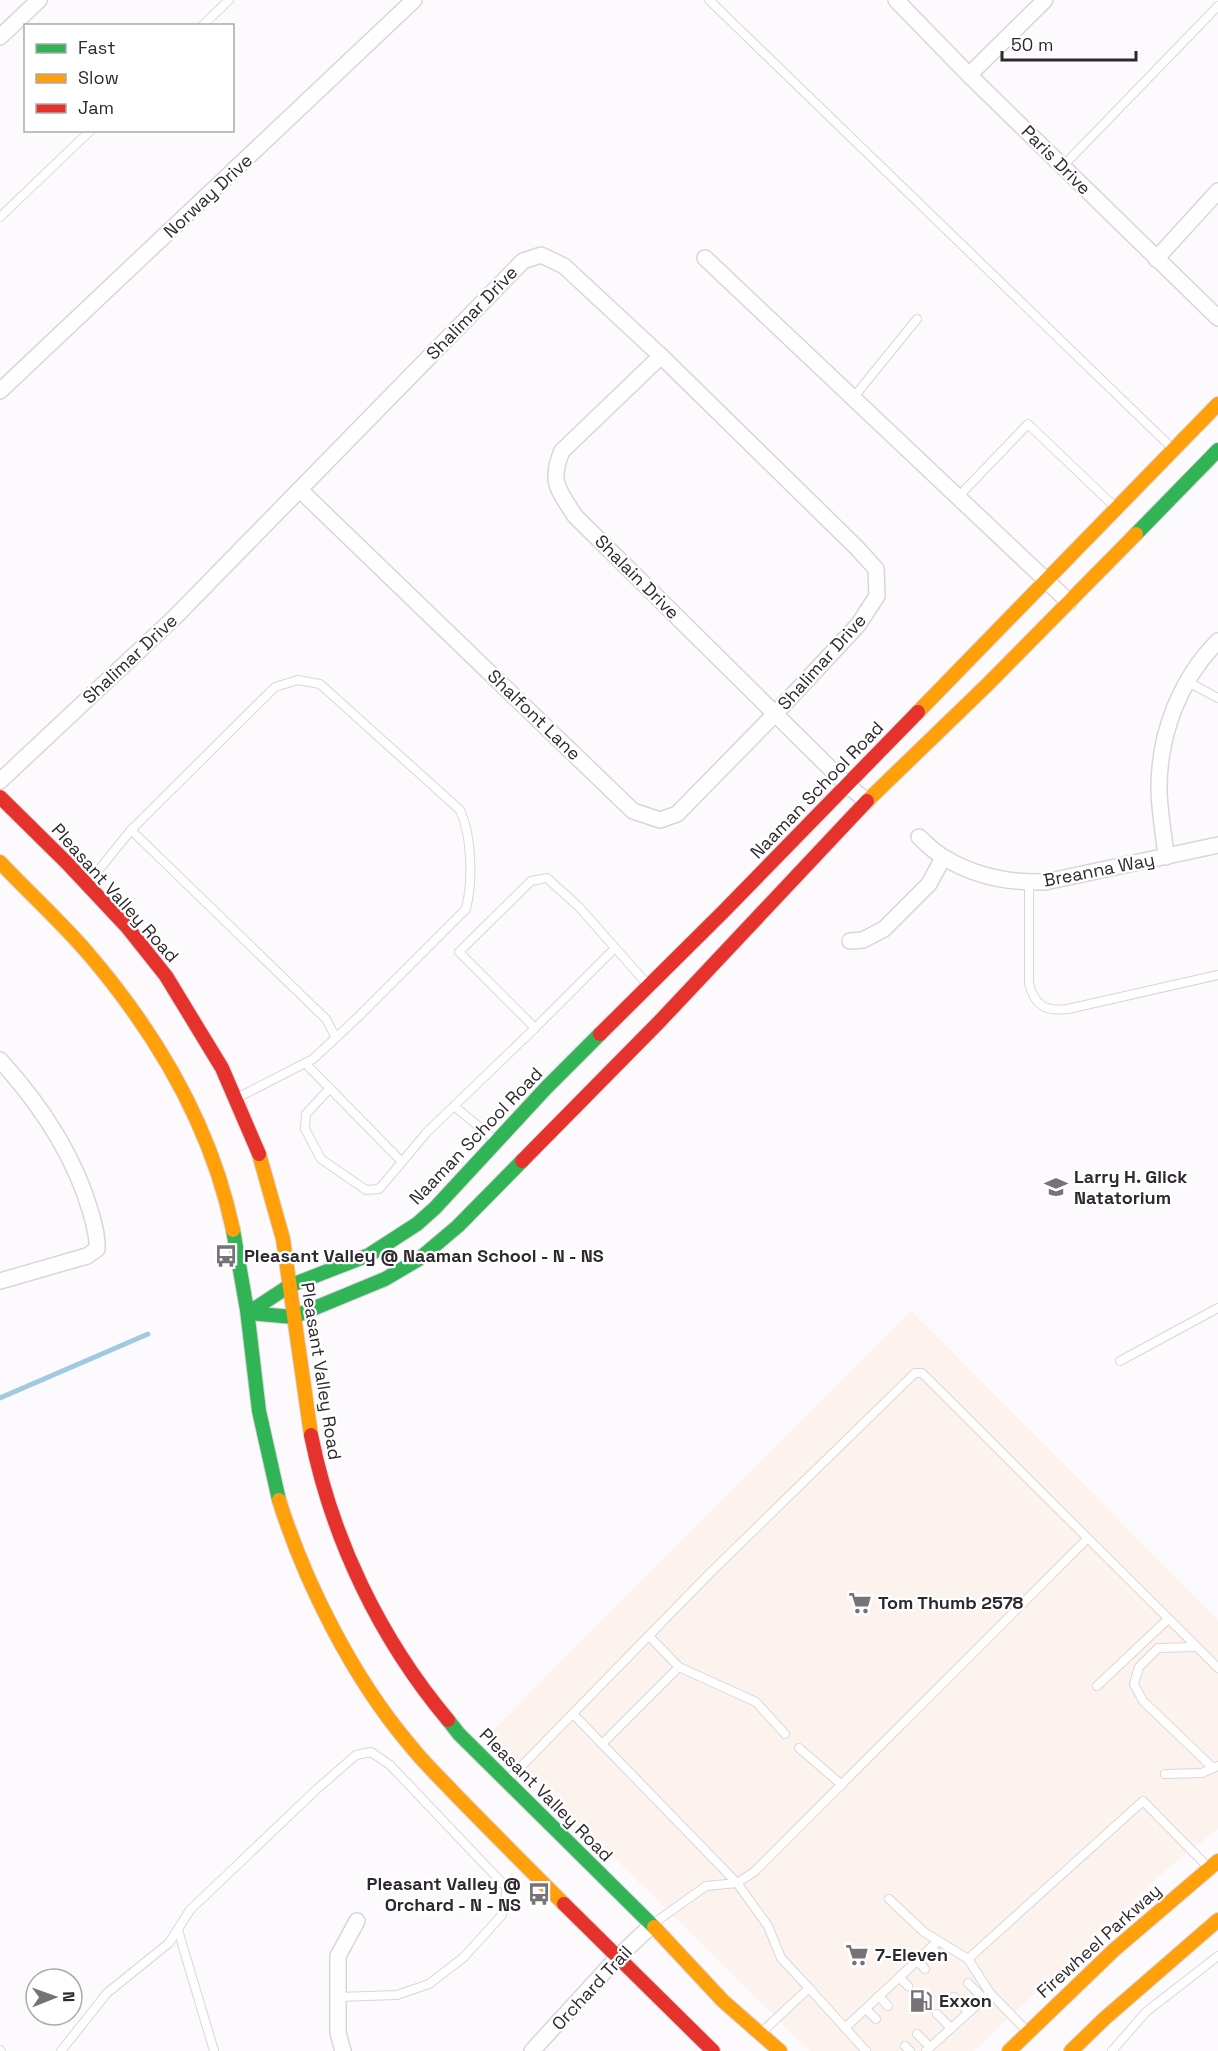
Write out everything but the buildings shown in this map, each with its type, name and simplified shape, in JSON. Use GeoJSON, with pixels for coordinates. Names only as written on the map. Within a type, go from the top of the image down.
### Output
{"type":"FeatureCollection","features":[{"type":"Feature","properties":{"kind":"main road","name":"Naaman School Road"},"geometry":{"type":"LineString","coordinates":[[248,1313],[289,1286],[369,1255],[417,1224],[435,1208],[546,1088],[847,785],[1218,404]]}},
{"type":"Feature","properties":{"kind":"main road"},"geometry":{"type":"LineString","coordinates":[[248,1313],[293,1317],[385,1279],[419,1259],[458,1226],[661,1020],[867,801],[1069,602],[1218,450]]}},
{"type":"Feature","properties":{"kind":"main road","name":"Pleasant Valley Road"},"geometry":{"type":"LineString","coordinates":[[0,797],[127,927],[166,976],[222,1068],[246,1121],[264,1170],[283,1239],[311,1436],[319,1474],[354,1571],[402,1660],[459,1734],[652,1925],[723,2001],[780,2051]]}},
{"type":"Feature","properties":{"kind":"main road"},"geometry":{"type":"LineString","coordinates":[[0,862],[85,949],[156,1042],[206,1142],[226,1201],[248,1313],[255,1387],[263,1433],[284,1513],[302,1563],[328,1620],[353,1664],[408,1744],[509,1849],[712,2051]]}},
{"type":"Feature","properties":{"kind":"main road","name":"Firewheel Parkway"},"geometry":{"type":"LineString","coordinates":[[1008,2051],[1114,1950],[1215,1869]]}},
{"type":"Feature","properties":{"kind":"main road"},"geometry":{"type":"LineString","coordinates":[[1071,2051],[1218,1920]]}},
{"type":"Feature","properties":{"kind":"street"},"geometry":{"type":"LineString","coordinates":[[0,37],[39,0]]}},
{"type":"Feature","properties":{"kind":"street","name":"Paris Drive"},"geometry":{"type":"LineString","coordinates":[[896,0],[1062,167],[1218,318]]}},
{"type":"Feature","properties":{"kind":"street"},"geometry":{"type":"LineString","coordinates":[[969,75],[1045,0]]}},
{"type":"Feature","properties":{"kind":"street","name":"Norway Drive"},"geometry":{"type":"LineString","coordinates":[[0,391],[408,3]]}},
{"type":"Feature","properties":{"kind":"street"},"geometry":{"type":"LineString","coordinates":[[1156,259],[1218,191]]}},
{"type":"Feature","properties":{"kind":"street","name":"Shalimar Drive"},"geometry":{"type":"LineString","coordinates":[[0,781],[175,617],[523,261],[541,255],[564,266],[661,356],[876,569],[877,596],[858,625],[775,714]]}},
{"type":"Feature","properties":{"kind":"street"},"geometry":{"type":"LineString","coordinates":[[705,258],[1045,582],[1069,602]]}},
{"type":"Feature","properties":{"kind":"street","name":"Shalain Drive"},"geometry":{"type":"LineString","coordinates":[[661,356],[562,451],[556,466],[556,486],[574,516],[847,785]]}},
{"type":"Feature","properties":{"kind":"street","name":"Shalfont Lane"},"geometry":{"type":"LineString","coordinates":[[300,490],[633,811],[660,820],[676,814],[775,714]]}},
{"type":"Feature","properties":{"kind":"street"},"geometry":{"type":"LineString","coordinates":[[1166,857],[1159,789],[1160,763],[1167,728],[1186,681],[1218,640]]}},
{"type":"Feature","properties":{"kind":"street"},"geometry":{"type":"LineString","coordinates":[[847,785],[867,801]]}},
{"type":"Feature","properties":{"kind":"street","name":"Breanna Way"},"geometry":{"type":"LineString","coordinates":[[919,837],[943,858],[984,876],[1007,881],[1029,882],[1045,882],[1218,845]]}},
{"type":"Feature","properties":{"kind":"street"},"geometry":{"type":"LineString","coordinates":[[850,941],[863,940],[884,929],[928,884],[943,858]]}},
{"type":"Feature","properties":{"kind":"street"},"geometry":{"type":"LineString","coordinates":[[0,1060],[41,1109],[73,1164],[98,1238],[97,1249],[87,1256],[0,1281]]}},
{"type":"Feature","properties":{"kind":"street"},"geometry":{"type":"LineString","coordinates":[[343,2051],[338,2032],[338,1956],[357,1921]]}},
{"type":"Feature","properties":{"kind":"street","name":"Orchard Trail"},"geometry":{"type":"LineString","coordinates":[[537,2049],[617,1958],[652,1925]]}},
{"type":"Feature","properties":{"kind":"lane"},"geometry":{"type":"LineString","coordinates":[[204,24],[229,0]]}},
{"type":"Feature","properties":{"kind":"lane"},"geometry":{"type":"LineString","coordinates":[[708,0],[1174,450]]}},
{"type":"Feature","properties":{"kind":"lane"},"geometry":{"type":"LineString","coordinates":[[1062,167],[1218,6]]}},
{"type":"Feature","properties":{"kind":"lane"},"geometry":{"type":"LineString","coordinates":[[0,217],[89,132]]}},
{"type":"Feature","properties":{"kind":"lane"},"geometry":{"type":"LineString","coordinates":[[853,399],[917,319]]}},
{"type":"Feature","properties":{"kind":"lane"},"geometry":{"type":"LineString","coordinates":[[957,498],[1028,424],[1117,508]]}},
{"type":"Feature","properties":{"kind":"lane"},"geometry":{"type":"LineString","coordinates":[[87,885],[131,830],[274,687],[298,680],[320,684],[460,810],[467,825],[471,891],[466,909],[314,1059],[236,1099]]}},
{"type":"Feature","properties":{"kind":"lane"},"geometry":{"type":"LineString","coordinates":[[1186,681],[1218,698]]}},
{"type":"Feature","properties":{"kind":"lane"},"geometry":{"type":"LineString","coordinates":[[131,830],[326,1019],[336,1038]]}},
{"type":"Feature","properties":{"kind":"lane"},"geometry":{"type":"LineString","coordinates":[[535,1028],[459,952],[531,881],[547,878],[579,907],[649,986]]}},
{"type":"Feature","properties":{"kind":"lane"},"geometry":{"type":"LineString","coordinates":[[1029,882],[1029,983],[1032,996],[1048,1009],[1068,1009],[1218,975]]}},
{"type":"Feature","properties":{"kind":"lane"},"geometry":{"type":"LineString","coordinates":[[330,1088],[306,1114],[305,1129],[321,1159],[366,1190],[379,1189],[427,1132],[615,948]]}},
{"type":"Feature","properties":{"kind":"lane"},"geometry":{"type":"LineString","coordinates":[[305,1063],[402,1162]]}},
{"type":"Feature","properties":{"kind":"lane"},"geometry":{"type":"LineString","coordinates":[[454,1106],[496,1141]]}},
{"type":"Feature","properties":{"kind":"lane"},"geometry":{"type":"LineString","coordinates":[[1120,1361],[1218,1308]]}},
{"type":"Feature","properties":{"kind":"lane"},"geometry":{"type":"LineString","coordinates":[[507,1781],[710,1574],[915,1373],[922,1373],[1218,1668]]}},
{"type":"Feature","properties":{"kind":"lane"},"geometry":{"type":"LineString","coordinates":[[652,1925],[706,1886],[737,1883],[754,1872],[1088,1539]]}},
{"type":"Feature","properties":{"kind":"lane"},"geometry":{"type":"LineString","coordinates":[[1096,1686],[1168,1619]]}},
{"type":"Feature","properties":{"kind":"lane"},"geometry":{"type":"LineString","coordinates":[[649,1636],[679,1667],[756,1702],[785,1734]]}},
{"type":"Feature","properties":{"kind":"lane"},"geometry":{"type":"LineString","coordinates":[[1165,1773],[1202,1773],[1216,1767],[1143,1701],[1134,1684],[1139,1667],[1158,1647],[1196,1647]]}},
{"type":"Feature","properties":{"kind":"lane"},"geometry":{"type":"LineString","coordinates":[[602,1744],[679,1667]]}},
{"type":"Feature","properties":{"kind":"lane"},"geometry":{"type":"LineString","coordinates":[[573,1714],[737,1883],[768,1926],[781,1958],[866,2051]]}},
{"type":"Feature","properties":{"kind":"lane"},"geometry":{"type":"LineString","coordinates":[[799,1748],[842,1785]]}},
{"type":"Feature","properties":{"kind":"lane"},"geometry":{"type":"LineString","coordinates":[[61,2051],[107,1993],[169,1943],[190,1910],[317,1789],[356,1755],[371,1752],[390,1765],[507,1888],[502,1915],[464,1957],[429,1984],[397,1995],[338,1997]]}},
{"type":"Feature","properties":{"kind":"lane"},"geometry":{"type":"LineString","coordinates":[[968,1959],[1143,1801],[1215,1869]]}},
{"type":"Feature","properties":{"kind":"lane"},"geometry":{"type":"LineString","coordinates":[[889,1899],[924,1932],[968,1959],[987,1996]]}},
{"type":"Feature","properties":{"kind":"lane"},"geometry":{"type":"LineString","coordinates":[[178,1930],[214,2051]]}},
{"type":"Feature","properties":{"kind":"lane"},"geometry":{"type":"LineString","coordinates":[[845,2028],[938,1941]]}},
{"type":"Feature","properties":{"kind":"lane"},"geometry":{"type":"LineString","coordinates":[[931,1948],[939,1955]]}},
{"type":"Feature","properties":{"kind":"lane"},"geometry":{"type":"LineString","coordinates":[[1112,2051],[1146,2012],[1218,1956]]}},
{"type":"Feature","properties":{"kind":"lane"},"geometry":{"type":"LineString","coordinates":[[917,1961],[925,1968]]}},
{"type":"Feature","properties":{"kind":"lane"},"geometry":{"type":"LineString","coordinates":[[900,1977],[908,1986]]}},
{"type":"Feature","properties":{"kind":"lane"},"geometry":{"type":"LineString","coordinates":[[968,1983],[987,1996],[1027,2031]]}},
{"type":"Feature","properties":{"kind":"lane"},"geometry":{"type":"LineString","coordinates":[[760,2034],[809,1988]]}},
{"type":"Feature","properties":{"kind":"lane"},"geometry":{"type":"LineString","coordinates":[[879,1996],[888,2006]]}},
{"type":"Feature","properties":{"kind":"lane"},"geometry":{"type":"LineString","coordinates":[[917,2034],[928,2049],[987,1996]]}},
{"type":"Feature","properties":{"kind":"lane"},"geometry":{"type":"LineString","coordinates":[[954,1997],[969,2012]]}},
{"type":"Feature","properties":{"kind":"lane"},"geometry":{"type":"LineString","coordinates":[[866,2009],[876,2019]]}},
{"type":"Feature","properties":{"kind":"lane"},"geometry":{"type":"LineString","coordinates":[[937,2014],[951,2028]]}},
{"type":"Feature","properties":{"kind":"shaded area"},"geometry":{"type":"Polygon","coordinates":[[[911,1310],[1218,1620],[1218,1829],[1166,1870],[974,2051],[810,2051],[489,1734],[911,1310]]]}},
{"type":"Feature","properties":{"kind":"waterway"},"geometry":{"type":"LineString","coordinates":[[0,1398],[148,1334]]}},
{"type":"Feature","properties":{"kind":"traffic: fast"},"geometry":{"type":"LineString","coordinates":[[1136,534],[1218,450]]}},
{"type":"Feature","properties":{"kind":"traffic: fast"},"geometry":{"type":"LineString","coordinates":[[248,1313],[289,1286],[369,1255],[417,1224],[435,1208],[546,1088],[600,1034]]}},
{"type":"Feature","properties":{"kind":"traffic: fast"},"geometry":{"type":"LineString","coordinates":[[248,1313],[293,1317],[385,1279],[419,1259],[458,1226],[522,1161]]}},
{"type":"Feature","properties":{"kind":"traffic: fast"},"geometry":{"type":"LineString","coordinates":[[233,1230],[247,1310],[259,1411],[279,1500]]}},
{"type":"Feature","properties":{"kind":"traffic: fast"},"geometry":{"type":"LineString","coordinates":[[448,1720],[459,1734],[654,1927]]}},
{"type":"Feature","properties":{"kind":"traffic: slow"},"geometry":{"type":"LineString","coordinates":[[918,712],[1218,404]]}},
{"type":"Feature","properties":{"kind":"traffic: slow"},"geometry":{"type":"LineString","coordinates":[[867,801],[988,684],[1136,534]]}},
{"type":"Feature","properties":{"kind":"traffic: slow"},"geometry":{"type":"LineString","coordinates":[[0,862],[86,951],[135,1014],[157,1047],[177,1081],[210,1153],[233,1230]]}},
{"type":"Feature","properties":{"kind":"traffic: slow"},"geometry":{"type":"LineString","coordinates":[[259,1154],[283,1239],[311,1435]]}},
{"type":"Feature","properties":{"kind":"traffic: slow"},"geometry":{"type":"LineString","coordinates":[[279,1500],[302,1564],[317,1596],[350,1660],[388,1718],[414,1751],[564,1904]]}},
{"type":"Feature","properties":{"kind":"traffic: slow"},"geometry":{"type":"LineString","coordinates":[[1009,2051],[1114,1950],[1218,1861]]}},
{"type":"Feature","properties":{"kind":"traffic: slow"},"geometry":{"type":"LineString","coordinates":[[1071,2051],[1104,2019],[1218,1920]]}},
{"type":"Feature","properties":{"kind":"traffic: slow"},"geometry":{"type":"LineString","coordinates":[[654,1927],[723,2001],[780,2051]]}},
{"type":"Feature","properties":{"kind":"traffic: jam"},"geometry":{"type":"LineString","coordinates":[[600,1034],[918,712]]}},
{"type":"Feature","properties":{"kind":"traffic: jam"},"geometry":{"type":"LineString","coordinates":[[0,797],[67,863],[127,927],[166,976],[222,1068],[259,1154]]}},
{"type":"Feature","properties":{"kind":"traffic: jam"},"geometry":{"type":"LineString","coordinates":[[522,1161],[661,1020],[867,801]]}},
{"type":"Feature","properties":{"kind":"traffic: jam"},"geometry":{"type":"LineString","coordinates":[[311,1435],[332,1512],[362,1586],[401,1656],[423,1689],[448,1720]]}},
{"type":"Feature","properties":{"kind":"traffic: jam"},"geometry":{"type":"LineString","coordinates":[[564,1904],[713,2051]]}},
{"type":"Feature","properties":{"kind":"place","name":"Larry H. Glick Natatorium"},"geometry":{"type":"Point","coordinates":[1056,1187]}},
{"type":"Feature","properties":{"kind":"place","name":"Pleasant Valley @ Naaman School - N - NS"},"geometry":{"type":"Point","coordinates":[226,1256]}},
{"type":"Feature","properties":{"kind":"place","name":"Tom Thumb 2578"},"geometry":{"type":"Point","coordinates":[860,1603]}},
{"type":"Feature","properties":{"kind":"place","name":"Pleasant Valley @ Orchard - N - NS"},"geometry":{"type":"Point","coordinates":[539,1894]}},
{"type":"Feature","properties":{"kind":"place","name":"7-Eleven"},"geometry":{"type":"Point","coordinates":[857,1955]}},
{"type":"Feature","properties":{"kind":"place","name":"Exxon"},"geometry":{"type":"Point","coordinates":[921,2001]}}]}
